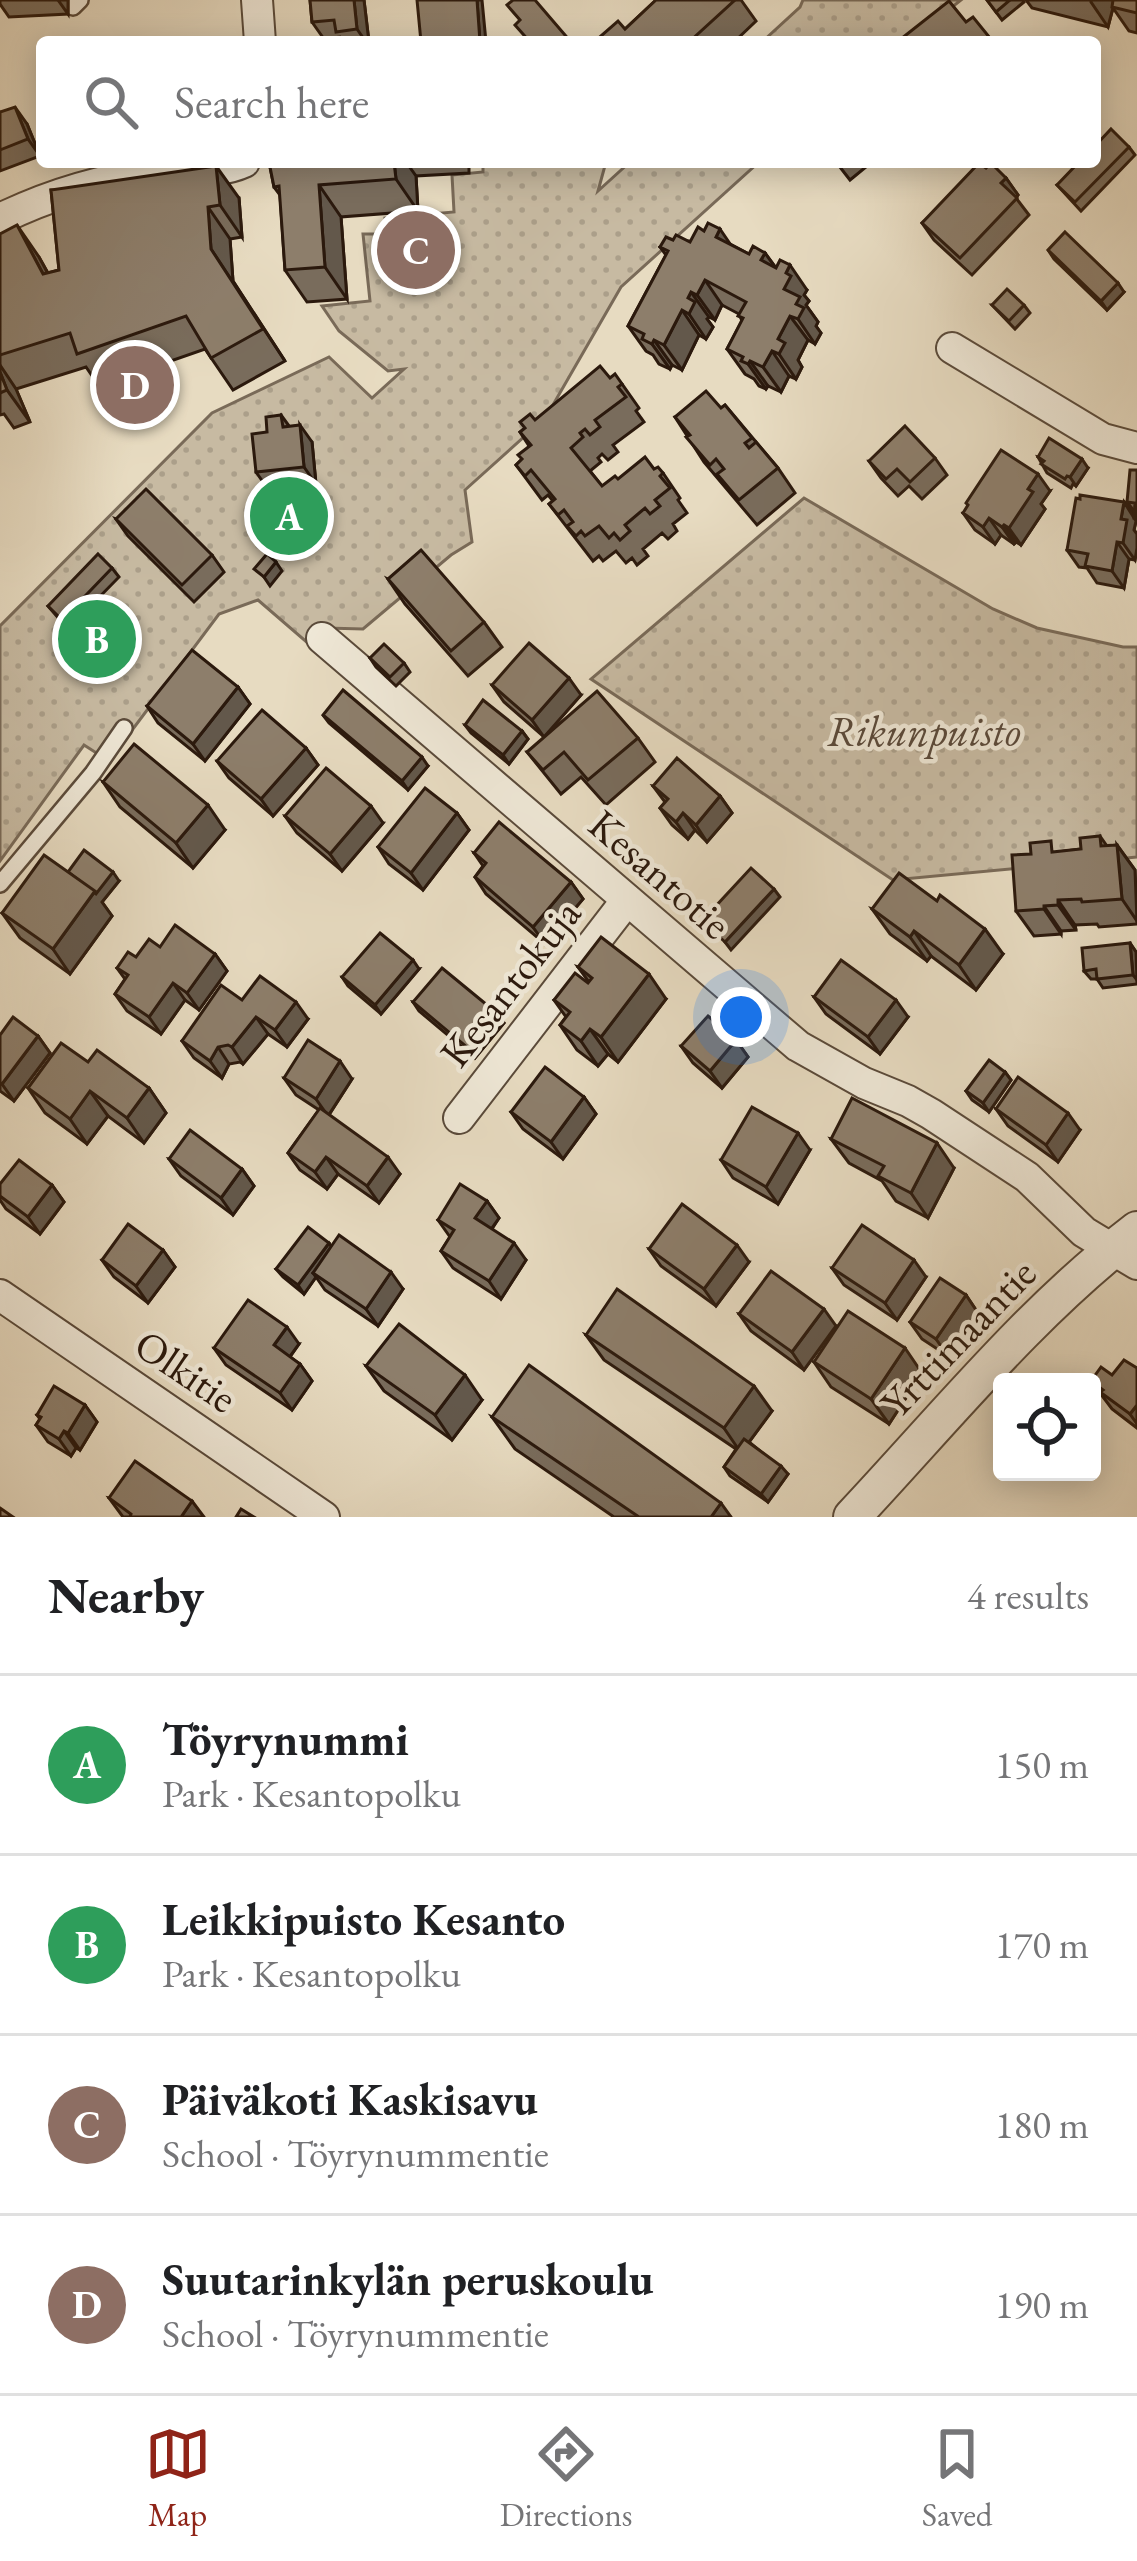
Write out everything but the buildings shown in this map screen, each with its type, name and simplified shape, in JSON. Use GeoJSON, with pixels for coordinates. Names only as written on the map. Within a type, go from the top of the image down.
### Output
{"type":"FeatureCollection","features":[{"type":"Feature","properties":{"kind":"street"},"geometry":{"type":"LineString","coordinates":[[257,0],[260,36]]}},
{"type":"Feature","properties":{"kind":"street"},"geometry":{"type":"LineString","coordinates":[[0,219],[38,200],[100,183],[153,172],[223,168]]}},
{"type":"Feature","properties":{"kind":"street"},"geometry":{"type":"LineString","coordinates":[[952,348],[1103,439],[1137,448]]}},
{"type":"Feature","properties":{"kind":"street","name":"Kesantotie"},"geometry":{"type":"LineString","coordinates":[[322,638],[798,1046],[931,1114],[1027,1177],[1084,1232],[1129,1248]]}},
{"type":"Feature","properties":{"kind":"street","name":"Kesantokuja"},"geometry":{"type":"LineString","coordinates":[[459,1118],[627,900]]}},
{"type":"Feature","properties":{"kind":"street","name":"Yrttimaantie"},"geometry":{"type":"LineString","coordinates":[[852,1517],[1025,1329],[1129,1248]]}},
{"type":"Feature","properties":{"kind":"street","name":"Olkitie"},"geometry":{"type":"LineString","coordinates":[[0,1295],[324,1517]]}},
{"type":"Feature","properties":{"kind":"lane"},"geometry":{"type":"LineString","coordinates":[[0,884],[124,728]]}},
{"type":"Feature","properties":{"kind":"green space"},"geometry":{"type":"Polygon","coordinates":[[[803,0],[961,0],[916,36],[769,36],[803,0]]]}},
{"type":"Feature","properties":{"kind":"green space"},"geometry":{"type":"Polygon","coordinates":[[[483,168],[604,168],[598,191],[623,168],[752,168],[621,287],[546,417],[465,490],[472,542],[363,629],[326,628],[310,645],[258,600],[219,614],[109,761],[84,745],[0,861],[0,626],[212,413],[329,357],[372,398],[404,369],[388,371],[339,331],[322,306],[370,301],[363,234],[386,234],[385,218],[454,212],[452,175],[483,172],[483,168]]]}},
{"type":"Feature","properties":{"kind":"green space","name":"Rikunpuisto"},"geometry":{"type":"Polygon","coordinates":[[[804,498],[993,609],[1037,628],[1137,647],[1137,857],[893,880],[591,679],[804,498]]]}},
{"type":"Feature","properties":{"kind":"place","name":"Päiväkoti Kaskisavu"},"geometry":{"type":"Point","coordinates":[416,250]}},
{"type":"Feature","properties":{"kind":"place","name":"Suutarinkylän peruskoulu"},"geometry":{"type":"Point","coordinates":[135,385]}},
{"type":"Feature","properties":{"kind":"place","name":"Töyrynummi"},"geometry":{"type":"Point","coordinates":[289,516]}},
{"type":"Feature","properties":{"kind":"place","name":"Leikkipuisto Kesanto"},"geometry":{"type":"Point","coordinates":[97,639]}}]}
